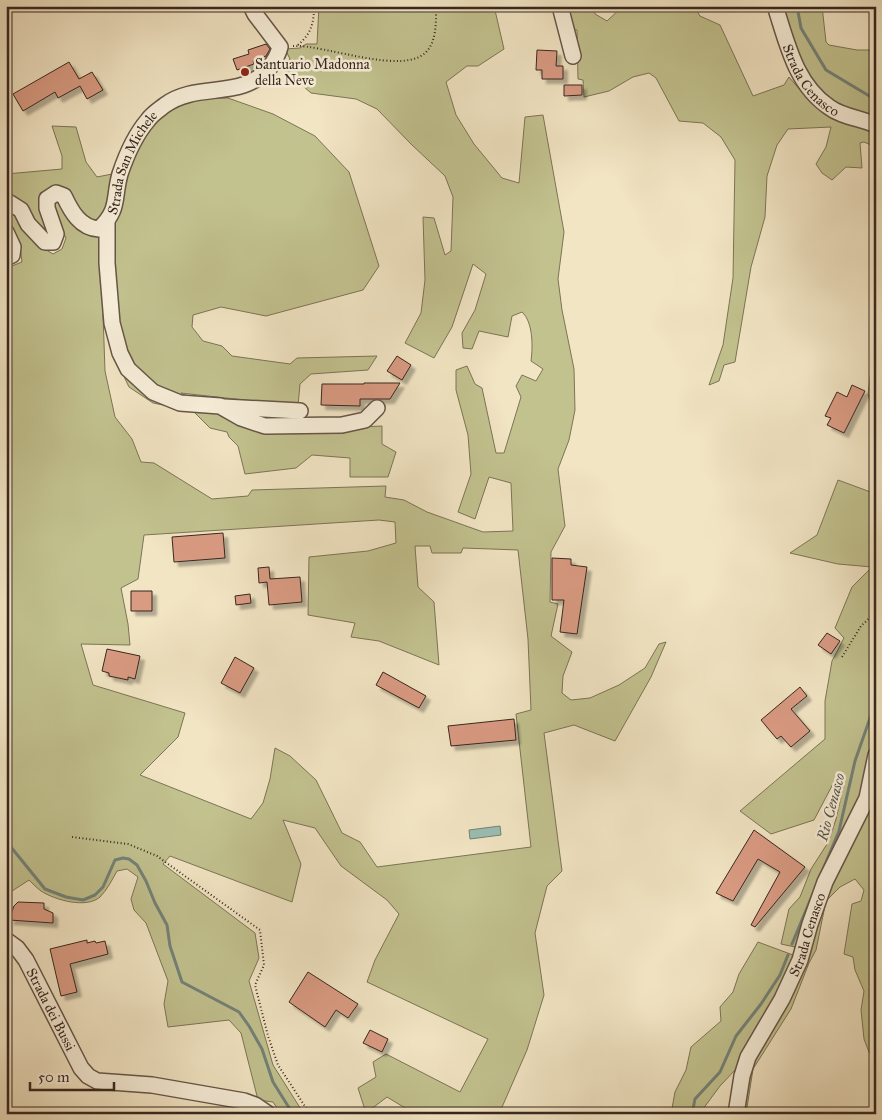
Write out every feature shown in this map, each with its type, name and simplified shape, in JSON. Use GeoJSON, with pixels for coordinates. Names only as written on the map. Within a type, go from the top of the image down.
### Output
{"type":"FeatureCollection","features":[{"type":"Feature","properties":{"kind":"street","name":"Strada San Michele"},"geometry":{"type":"LineString","coordinates":[[6,204],[10,203],[21,210],[28,224],[45,242],[53,242],[56,234],[47,208],[47,199],[56,194],[64,196],[80,222],[91,228],[99,229],[114,211],[120,174],[132,145],[148,119],[180,96],[194,92],[240,87],[264,73],[275,60],[280,47],[251,6]]}},
{"type":"Feature","properties":{"kind":"street"},"geometry":{"type":"LineString","coordinates":[[560,6],[573,56]]}},
{"type":"Feature","properties":{"kind":"street","name":"Strada Cenasco"},"geometry":{"type":"LineString","coordinates":[[775,6],[793,64],[810,90],[829,108],[876,125]]}},
{"type":"Feature","properties":{"kind":"street"},"geometry":{"type":"LineString","coordinates":[[106,222],[112,323],[120,353],[128,368],[153,392],[180,402],[300,411]]}},
{"type":"Feature","properties":{"kind":"street"},"geometry":{"type":"LineString","coordinates":[[6,232],[13,247],[12,255],[6,258]]}},
{"type":"Feature","properties":{"kind":"street"},"geometry":{"type":"LineString","coordinates":[[220,406],[241,418],[265,426],[342,425],[365,420],[378,408]]}},
{"type":"Feature","properties":{"kind":"street","name":"Strada Cenasco"},"geometry":{"type":"LineString","coordinates":[[736,1114],[742,1076],[748,1057],[782,999],[800,960],[825,882],[867,798],[876,755]]}},
{"type":"Feature","properties":{"kind":"street","name":"Strada dei Bussi"},"geometry":{"type":"LineString","coordinates":[[6,940],[17,948],[26,960],[74,1054],[88,1076],[97,1081],[152,1085],[244,1101],[255,1105],[268,1114]]}},
{"type":"Feature","properties":{"kind":"path"},"geometry":{"type":"LineString","coordinates":[[314,6],[314,22],[304,40],[298,46],[319,47],[354,57],[394,60],[412,60],[429,50],[433,40],[436,6]]}},
{"type":"Feature","properties":{"kind":"path"},"geometry":{"type":"LineString","coordinates":[[842,657],[861,626],[876,612]]}},
{"type":"Feature","properties":{"kind":"path"},"geometry":{"type":"LineString","coordinates":[[72,837],[128,844],[157,856],[260,930],[264,965],[255,985],[268,1036],[278,1065],[310,1114]]}},
{"type":"Feature","properties":{"kind":"green space"},"geometry":{"type":"Polygon","coordinates":[[[319,6],[494,6],[504,49],[478,66],[467,66],[446,82],[456,115],[474,144],[502,178],[519,183],[525,117],[543,115],[564,232],[558,279],[574,369],[575,410],[569,440],[558,469],[565,526],[551,552],[550,602],[558,604],[551,636],[572,652],[563,676],[562,693],[571,700],[590,698],[619,685],[645,668],[659,644],[666,642],[651,677],[615,741],[574,725],[544,733],[562,871],[547,886],[535,933],[544,995],[527,1050],[499,1114],[415,1114],[387,1097],[366,1113],[358,1088],[376,1077],[373,1062],[386,1054],[460,1092],[488,1039],[367,982],[375,960],[399,914],[387,900],[341,866],[315,828],[283,820],[301,864],[292,902],[170,856],[163,864],[255,933],[259,958],[249,981],[273,1065],[304,1114],[281,1114],[273,1102],[258,1100],[241,1033],[229,1020],[168,1027],[164,1004],[168,981],[146,923],[134,910],[131,899],[138,877],[127,869],[117,871],[100,897],[94,901],[87,902],[70,902],[54,897],[41,891],[29,880],[6,895],[6,266],[22,262],[20,246],[11,231],[8,214],[11,210],[43,248],[53,254],[62,249],[66,238],[58,221],[53,203],[57,199],[102,233],[107,310],[103,314],[105,371],[115,417],[132,439],[141,462],[154,463],[212,499],[248,496],[252,490],[386,486],[385,497],[404,500],[427,512],[483,532],[513,531],[511,483],[489,477],[475,519],[458,512],[471,474],[468,435],[456,390],[456,370],[467,366],[475,384],[482,388],[496,453],[504,453],[521,397],[516,386],[522,375],[536,381],[543,369],[531,361],[532,342],[526,316],[522,312],[512,316],[508,337],[479,331],[472,349],[463,348],[462,333],[475,310],[486,274],[473,264],[452,327],[434,358],[405,343],[421,313],[425,280],[423,217],[434,218],[445,255],[451,251],[453,197],[445,176],[377,109],[356,99],[311,93],[281,67],[290,59],[285,49],[300,48],[306,44],[317,44],[319,6]],[[379,520],[144,535],[138,579],[121,588],[130,645],[81,644],[93,685],[185,713],[178,737],[140,775],[251,819],[263,803],[270,779],[275,748],[290,756],[316,780],[342,833],[360,842],[377,867],[531,847],[516,714],[531,710],[528,639],[518,550],[463,548],[461,553],[432,553],[430,546],[415,546],[418,587],[434,602],[439,665],[379,641],[351,637],[355,623],[308,615],[309,557],[368,551],[396,543],[395,522],[379,520]]]}},
{"type":"Feature","properties":{"kind":"green space"},"geometry":{"type":"Polygon","coordinates":[[[566,6],[593,6],[595,14],[607,21],[623,6],[694,6],[700,16],[720,25],[753,96],[784,85],[789,77],[810,102],[829,113],[871,130],[876,134],[876,147],[864,142],[860,143],[862,168],[846,167],[832,180],[822,173],[816,164],[826,147],[831,127],[788,129],[777,145],[767,176],[765,217],[751,267],[735,362],[724,365],[719,381],[709,385],[723,345],[733,278],[735,160],[721,137],[703,123],[679,121],[656,78],[649,73],[633,77],[609,91],[584,97],[583,80],[578,79],[577,30],[572,29],[566,6]]]}},
{"type":"Feature","properties":{"kind":"green space"},"geometry":{"type":"Polygon","coordinates":[[[779,6],[822,6],[826,42],[829,45],[857,50],[876,50],[876,121],[831,104],[797,64],[779,6]]]}},
{"type":"Feature","properties":{"kind":"green space"},"geometry":{"type":"Polygon","coordinates":[[[203,97],[228,98],[273,114],[315,136],[349,172],[379,266],[363,290],[266,316],[221,307],[193,315],[192,327],[203,341],[222,346],[232,356],[290,364],[297,358],[377,356],[368,370],[311,374],[300,384],[298,406],[181,393],[222,417],[267,431],[382,426],[382,444],[396,452],[388,477],[350,477],[350,458],[312,455],[296,468],[245,474],[238,446],[229,437],[227,432],[210,428],[193,411],[153,403],[129,387],[118,364],[112,223],[124,176],[151,124],[181,102],[203,97]]]}},
{"type":"Feature","properties":{"kind":"green space"},"geometry":{"type":"Polygon","coordinates":[[[52,126],[76,127],[86,162],[97,177],[117,173],[103,217],[92,221],[52,187],[40,193],[40,208],[49,236],[46,237],[23,202],[6,195],[6,174],[62,169],[62,156],[52,126]]]}},
{"type":"Feature","properties":{"kind":"green space"},"geometry":{"type":"Polygon","coordinates":[[[876,365],[876,414],[868,395],[871,369],[876,365]]]}},
{"type":"Feature","properties":{"kind":"green space"},"geometry":{"type":"Polygon","coordinates":[[[838,480],[876,494],[876,725],[864,796],[819,881],[795,947],[781,944],[789,909],[800,897],[811,869],[829,841],[844,784],[834,782],[814,820],[771,834],[740,811],[825,739],[825,701],[832,661],[844,638],[835,628],[852,587],[872,567],[838,564],[790,553],[817,535],[838,480]]]}},
{"type":"Feature","properties":{"kind":"green space"},"geometry":{"type":"Polygon","coordinates":[[[876,772],[876,1091],[874,1085],[875,1060],[869,1052],[864,1039],[861,1010],[864,991],[855,970],[853,957],[844,954],[852,904],[861,901],[864,890],[855,879],[840,887],[826,901],[816,950],[791,1009],[753,1069],[746,1114],[739,1114],[745,1074],[814,924],[876,772]]]}},
{"type":"Feature","properties":{"kind":"green space"},"geometry":{"type":"Polygon","coordinates":[[[758,942],[793,955],[778,995],[753,1036],[737,1068],[720,1086],[703,1109],[702,1114],[671,1114],[675,1092],[686,1070],[691,1047],[721,1021],[720,1007],[733,992],[739,974],[758,942]]]}},
{"type":"Feature","properties":{"kind":"water"},"geometry":{"type":"Polygon","coordinates":[[[500,826],[501,835],[470,839],[469,830],[500,826]]]}},
{"type":"Feature","properties":{"kind":"building"},"geometry":{"type":"Polygon","coordinates":[[[266,44],[270,49],[266,56],[253,61],[254,64],[237,70],[233,59],[249,54],[248,50],[266,44]]]}},
{"type":"Feature","properties":{"kind":"building"},"geometry":{"type":"Polygon","coordinates":[[[537,50],[557,51],[556,66],[563,66],[563,79],[542,79],[542,70],[536,70],[537,50]]]}},
{"type":"Feature","properties":{"kind":"building"},"geometry":{"type":"Polygon","coordinates":[[[69,62],[79,79],[92,72],[103,90],[87,99],[80,86],[58,98],[55,92],[23,111],[13,94],[69,62]]]}},
{"type":"Feature","properties":{"kind":"building"},"geometry":{"type":"Polygon","coordinates":[[[564,85],[582,85],[582,95],[564,96],[564,85]]]}},
{"type":"Feature","properties":{"kind":"building"},"geometry":{"type":"Polygon","coordinates":[[[397,356],[411,365],[402,380],[387,371],[397,356]]]}},
{"type":"Feature","properties":{"kind":"building"},"geometry":{"type":"Polygon","coordinates":[[[400,383],[390,399],[360,399],[360,406],[321,405],[322,384],[400,383]]]}},
{"type":"Feature","properties":{"kind":"building"},"geometry":{"type":"Polygon","coordinates":[[[852,385],[865,391],[844,433],[827,425],[831,418],[825,416],[837,392],[847,397],[852,385]]]}},
{"type":"Feature","properties":{"kind":"building"},"geometry":{"type":"Polygon","coordinates":[[[223,533],[225,558],[174,562],[172,537],[223,533]]]}},
{"type":"Feature","properties":{"kind":"building"},"geometry":{"type":"Polygon","coordinates":[[[552,558],[571,559],[571,565],[587,567],[577,634],[560,632],[564,600],[552,600],[552,558]]]}},
{"type":"Feature","properties":{"kind":"building"},"geometry":{"type":"Polygon","coordinates":[[[269,567],[270,579],[300,577],[302,602],[269,605],[267,582],[259,583],[258,568],[269,567]]]}},
{"type":"Feature","properties":{"kind":"building"},"geometry":{"type":"Polygon","coordinates":[[[131,591],[152,591],[152,611],[131,611],[131,591]]]}},
{"type":"Feature","properties":{"kind":"building"},"geometry":{"type":"Polygon","coordinates":[[[250,594],[251,603],[236,605],[235,596],[250,594]]]}},
{"type":"Feature","properties":{"kind":"building"},"geometry":{"type":"Polygon","coordinates":[[[827,633],[840,641],[831,654],[818,645],[827,633]]]}},
{"type":"Feature","properties":{"kind":"building"},"geometry":{"type":"Polygon","coordinates":[[[107,649],[140,656],[135,679],[128,677],[128,680],[109,676],[109,673],[102,671],[107,649]]]}},
{"type":"Feature","properties":{"kind":"building"},"geometry":{"type":"Polygon","coordinates":[[[235,657],[254,668],[240,693],[221,683],[235,657]]]}},
{"type":"Feature","properties":{"kind":"building"},"geometry":{"type":"Polygon","coordinates":[[[383,672],[426,696],[419,708],[376,685],[383,672]]]}},
{"type":"Feature","properties":{"kind":"building"},"geometry":{"type":"Polygon","coordinates":[[[800,687],[807,696],[791,709],[810,731],[791,747],[781,736],[777,739],[761,720],[800,687]]]}},
{"type":"Feature","properties":{"kind":"building"},"geometry":{"type":"Polygon","coordinates":[[[514,719],[516,740],[451,746],[448,726],[514,719]]]}},
{"type":"Feature","properties":{"kind":"building"},"geometry":{"type":"Polygon","coordinates":[[[754,830],[805,867],[755,927],[751,925],[780,872],[758,859],[733,901],[716,893],[754,830]]]}},
{"type":"Feature","properties":{"kind":"building"},"geometry":{"type":"Polygon","coordinates":[[[18,902],[44,903],[44,909],[53,913],[53,923],[9,920],[14,906],[18,902]]]}},
{"type":"Feature","properties":{"kind":"building"},"geometry":{"type":"Polygon","coordinates":[[[87,940],[87,943],[105,941],[108,954],[70,964],[77,992],[61,996],[50,949],[87,940]]]}},
{"type":"Feature","properties":{"kind":"building"},"geometry":{"type":"Polygon","coordinates":[[[308,972],[358,1004],[348,1018],[336,1010],[325,1027],[289,1002],[308,972]]]}},
{"type":"Feature","properties":{"kind":"building"},"geometry":{"type":"Polygon","coordinates":[[[370,1030],[388,1039],[382,1052],[363,1043],[370,1030]]]}},
{"type":"Feature","properties":{"kind":"waterway","name":"Rio Cenasco"},"geometry":{"type":"LineString","coordinates":[[797,6],[801,28],[826,70],[876,100]]}},
{"type":"Feature","properties":{"kind":"waterway","name":"Rio Cenasco"},"geometry":{"type":"LineString","coordinates":[[792,944],[839,831],[855,761],[876,701]]}},
{"type":"Feature","properties":{"kind":"waterway"},"geometry":{"type":"LineString","coordinates":[[6,841],[45,889],[66,897],[83,900],[95,895],[103,887],[115,860],[129,859],[137,865],[167,925],[170,946],[182,982],[239,1012],[262,1049],[273,1082],[293,1114]]}},
{"type":"Feature","properties":{"kind":"waterway","name":"Rio Cenasco"},"geometry":{"type":"LineString","coordinates":[[692,1114],[695,1099],[720,1072],[736,1036],[761,1004],[780,975],[788,955]]}},
{"type":"Feature","properties":{"kind":"place","name":"Santuario Madonna della Neve"},"geometry":{"type":"Point","coordinates":[245,72]}}]}
